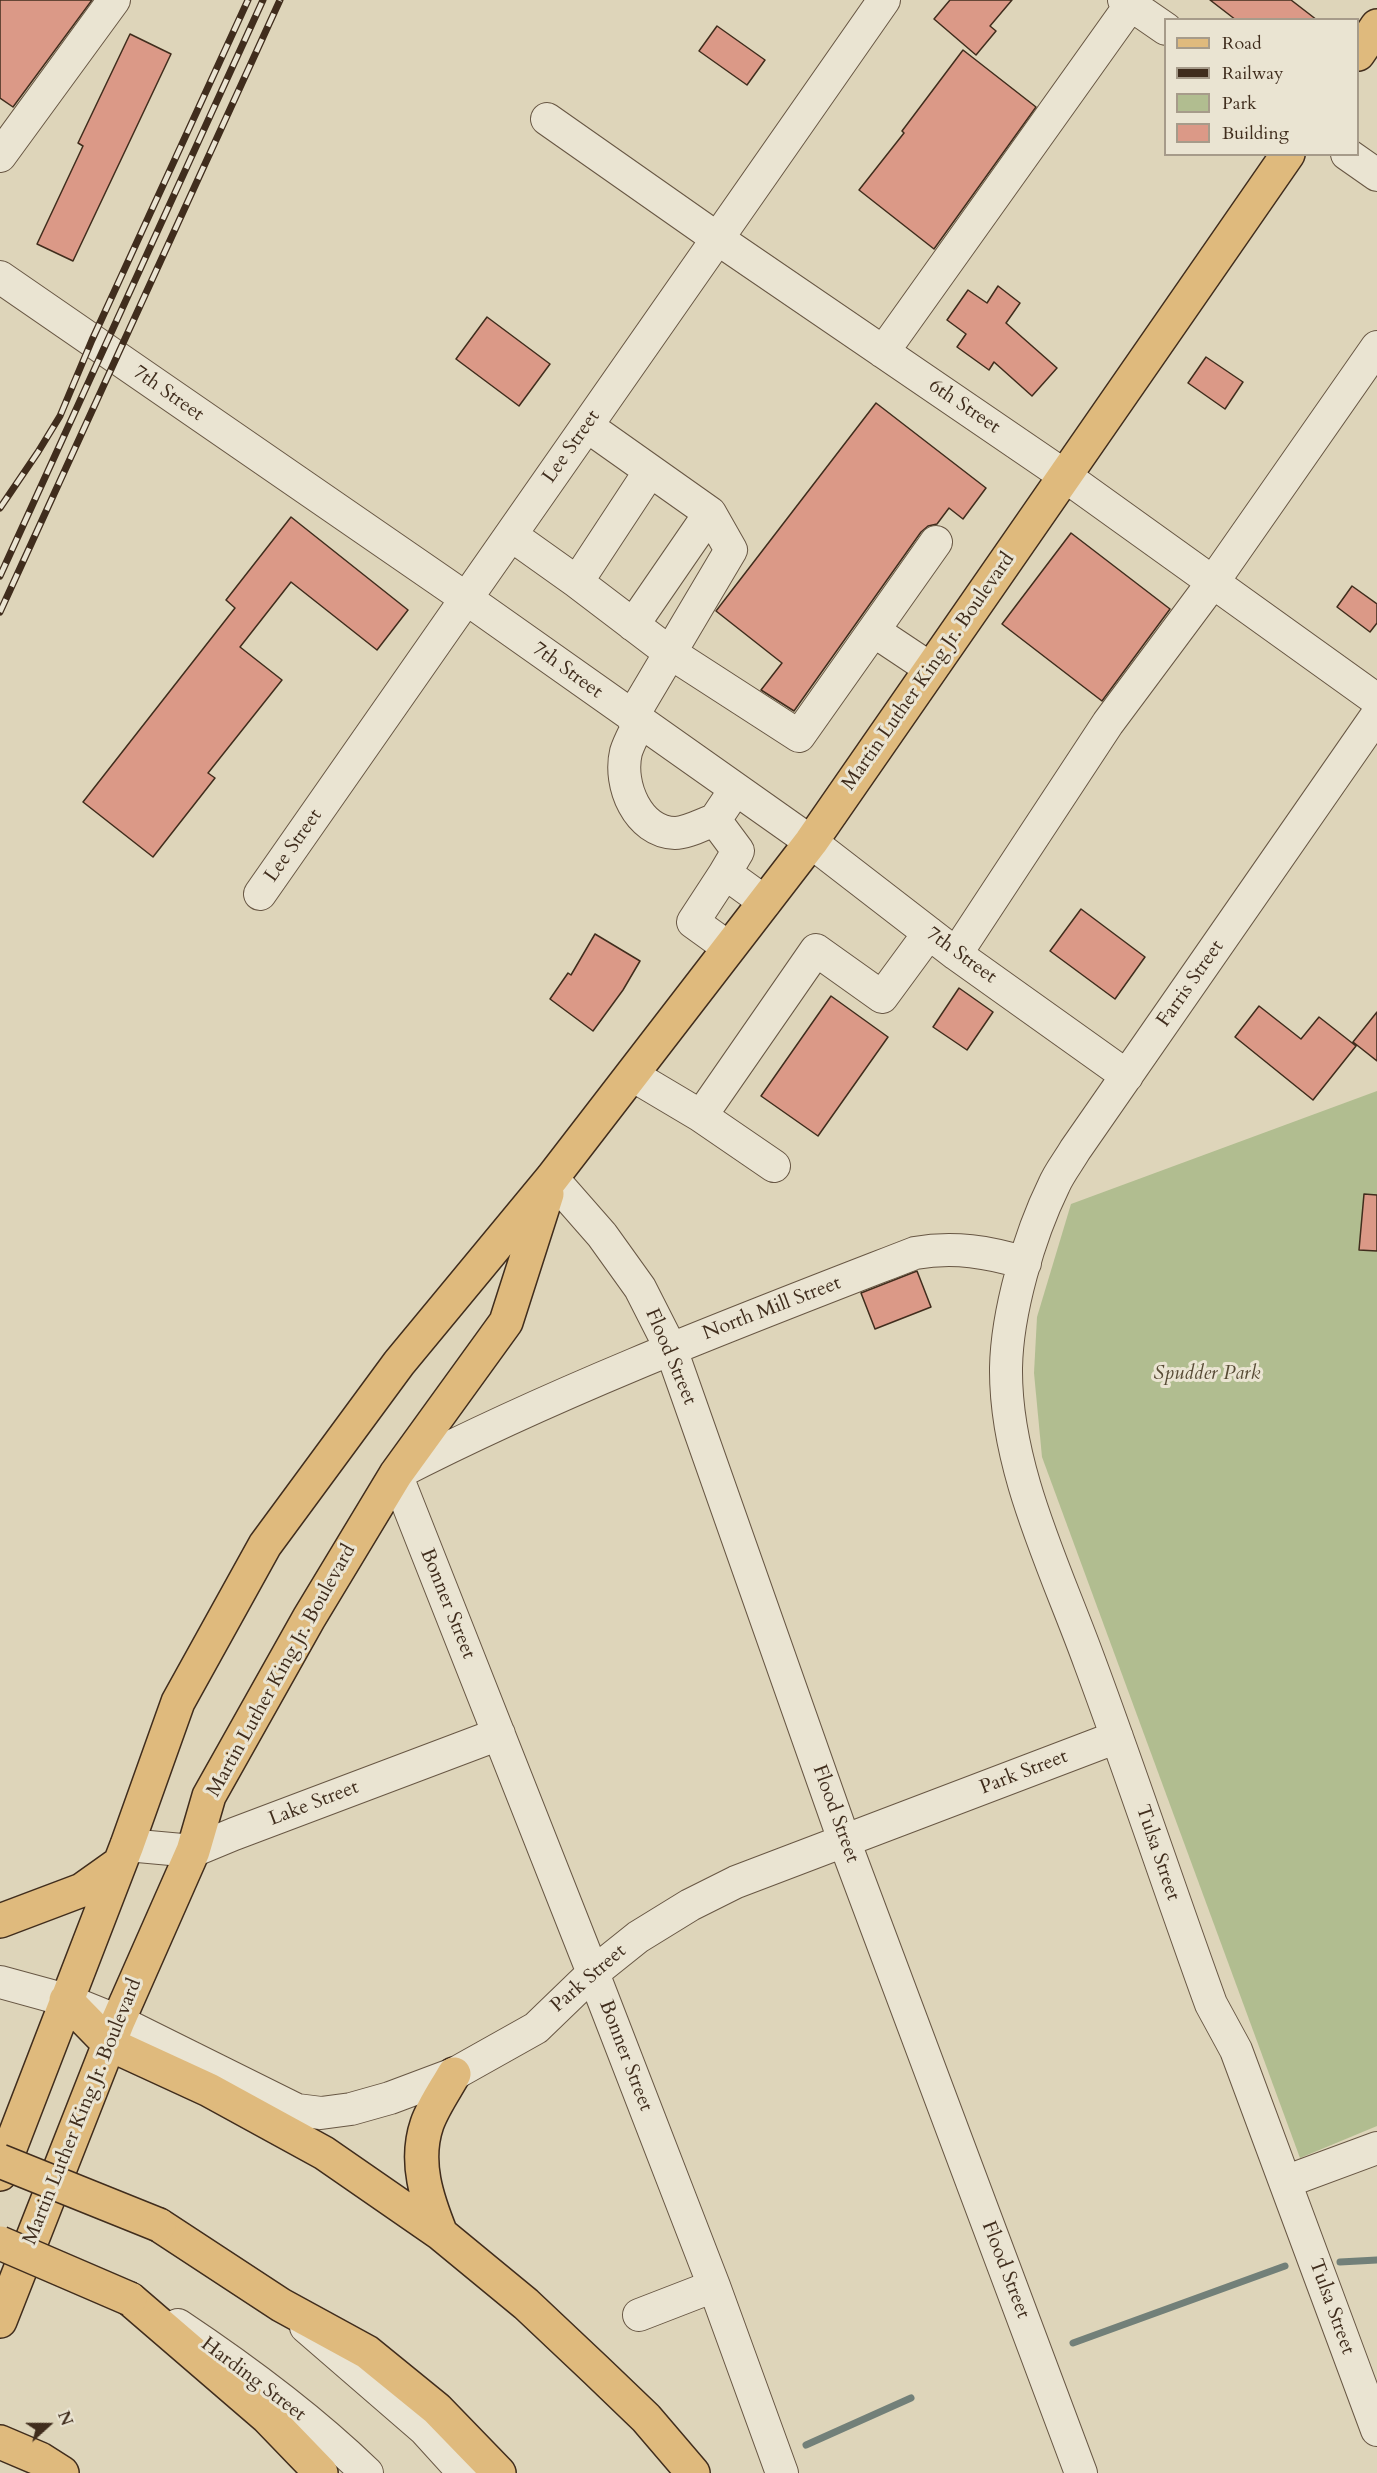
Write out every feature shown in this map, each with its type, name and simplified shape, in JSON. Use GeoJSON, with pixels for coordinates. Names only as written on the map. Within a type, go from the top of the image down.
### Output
{"type":"FeatureCollection","features":[{"type":"Feature","properties":{"kind":"main road"},"geometry":{"type":"LineString","coordinates":[[1359,53],[1377,26]]}},
{"type":"Feature","properties":{"kind":"main road","name":"Martin Luther King Jr. Boulevard"},"geometry":{"type":"LineString","coordinates":[[0,2174],[123,1854],[178,1702],[265,1545],[399,1363],[552,1178],[811,842],[1287,156]]}},
{"type":"Feature","properties":{"kind":"main road","name":"Martin Luther King Jr. Boulevard"},"geometry":{"type":"LineString","coordinates":[[0,2321],[113,2033],[193,1851],[209,1796],[309,1618],[396,1474],[506,1322],[552,1178]]}},
{"type":"Feature","properties":{"kind":"main road"},"geometry":{"type":"LineString","coordinates":[[0,1921],[82,1890],[123,1854]]}},
{"type":"Feature","properties":{"kind":"main road"},"geometry":{"type":"LineString","coordinates":[[66,2000],[113,2033],[209,2090],[324,2153],[441,2234],[526,2304],[596,2370],[646,2418],[693,2473]]}},
{"type":"Feature","properties":{"kind":"main road"},"geometry":{"type":"LineString","coordinates":[[441,2234],[426,2197],[421,2156],[427,2123],[454,2074]]}},
{"type":"Feature","properties":{"kind":"main road"},"geometry":{"type":"LineString","coordinates":[[0,2161],[159,2225],[281,2305],[368,2352],[437,2409],[499,2473]]}},
{"type":"Feature","properties":{"kind":"main road"},"geometry":{"type":"LineString","coordinates":[[0,2243],[130,2299],[267,2417],[321,2473]]}},
{"type":"Feature","properties":{"kind":"main road"},"geometry":{"type":"LineString","coordinates":[[0,2442],[40,2459],[62,2473]]}},
{"type":"Feature","properties":{"kind":"street"},"geometry":{"type":"LineString","coordinates":[[0,156],[114,0]]}},
{"type":"Feature","properties":{"kind":"street","name":"Lee Street"},"geometry":{"type":"LineString","coordinates":[[260,894],[884,0]]}},
{"type":"Feature","properties":{"kind":"street"},"geometry":{"type":"LineString","coordinates":[[883,352],[1130,2],[1164,28]]}},
{"type":"Feature","properties":{"kind":"street","name":"6th Street"},"geometry":{"type":"LineString","coordinates":[[547,119],[1065,476],[1377,700]]}},
{"type":"Feature","properties":{"kind":"street"},"geometry":{"type":"LineString","coordinates":[[1350,156],[1377,175]]}},
{"type":"Feature","properties":{"kind":"street","name":"7th Street"},"geometry":{"type":"LineString","coordinates":[[0,277],[466,599],[735,791],[811,842],[928,933],[1127,1076]]}},
{"type":"Feature","properties":{"kind":"street"},"geometry":{"type":"LineString","coordinates":[[957,954],[1108,723],[1213,582],[1377,347]]}},
{"type":"Feature","properties":{"kind":"street"},"geometry":{"type":"LineString","coordinates":[[587,426],[710,513],[731,550],[669,652],[636,720],[626,753],[626,782],[638,814],[656,829],[677,833],[715,820],[735,791]]}},
{"type":"Feature","properties":{"kind":"street"},"geometry":{"type":"LineString","coordinates":[[577,582],[650,471]]}},
{"type":"Feature","properties":{"kind":"street"},"geometry":{"type":"LineString","coordinates":[[633,625],[710,513]]}},
{"type":"Feature","properties":{"kind":"street"},"geometry":{"type":"LineString","coordinates":[[511,535],[669,652],[800,736],[936,542]]}},
{"type":"Feature","properties":{"kind":"street"},"geometry":{"type":"LineString","coordinates":[[874,631],[931,669]]}},
{"type":"Feature","properties":{"kind":"street","name":"Farris Street"},"geometry":{"type":"LineString","coordinates":[[1025,1263],[1054,1184],[1377,715]]}},
{"type":"Feature","properties":{"kind":"street"},"geometry":{"type":"LineString","coordinates":[[715,820],[738,851],[693,922],[729,948]]}},
{"type":"Feature","properties":{"kind":"street"},"geometry":{"type":"LineString","coordinates":[[725,873],[765,902]]}},
{"type":"Feature","properties":{"kind":"street"},"geometry":{"type":"LineString","coordinates":[[701,1116],[816,951],[882,997],[928,933]]}},
{"type":"Feature","properties":{"kind":"street"},"geometry":{"type":"LineString","coordinates":[[632,1075],[701,1116],[774,1166]]}},
{"type":"Feature","properties":{"kind":"street","name":"Flood Street"},"geometry":{"type":"LineString","coordinates":[[552,1178],[602,1235],[640,1288],[670,1349],[845,1843],[1081,2473]]}},
{"type":"Feature","properties":{"kind":"street","name":"North Mill Street"},"geometry":{"type":"LineString","coordinates":[[396,1474],[466,1438],[670,1349],[915,1253],[933,1249],[971,1250],[992,1253],[1025,1263]]}},
{"type":"Feature","properties":{"kind":"street","name":"Tulsa Street"},"geometry":{"type":"LineString","coordinates":[[1025,1263],[1011,1328],[1006,1368],[1016,1459],[1211,2004],[1236,2050],[1377,2430]]}},
{"type":"Feature","properties":{"kind":"street","name":"Bonner Street"},"geometry":{"type":"LineString","coordinates":[[396,1474],[714,2286],[782,2473]]}},
{"type":"Feature","properties":{"kind":"street","name":"Lake Street"},"geometry":{"type":"LineString","coordinates":[[123,1854],[193,1851],[499,1734]]}},
{"type":"Feature","properties":{"kind":"street","name":"Park Street"},"geometry":{"type":"LineString","coordinates":[[113,2033],[297,2110],[321,2113],[351,2109],[390,2098],[454,2074],[536,2028],[593,1973],[644,1932],[736,1882],[845,1843],[1117,1737]]}},
{"type":"Feature","properties":{"kind":"street"},"geometry":{"type":"LineString","coordinates":[[0,1982],[66,2000]]}},
{"type":"Feature","properties":{"kind":"street"},"geometry":{"type":"LineString","coordinates":[[1285,2182],[1377,2148]]}},
{"type":"Feature","properties":{"kind":"street"},"geometry":{"type":"LineString","coordinates":[[639,2315],[714,2286]]}},
{"type":"Feature","properties":{"kind":"street","name":"Harding Street"},"geometry":{"type":"LineString","coordinates":[[130,2299],[179,2325],[233,2362],[299,2414],[367,2473]]}},
{"type":"Feature","properties":{"kind":"street"},"geometry":{"type":"LineString","coordinates":[[281,2305],[425,2430],[464,2473]]}},
{"type":"Feature","properties":{"kind":"green space","name":"Spudder Park"},"geometry":{"type":"Polygon","coordinates":[[[1377,1091],[1377,2126],[1300,2158],[1042,1457],[1034,1373],[1037,1317],[1071,1204],[1377,1091]]]}},
{"type":"Feature","properties":{"kind":"building"},"geometry":{"type":"Polygon","coordinates":[[[0,0],[92,0],[13,107],[0,98],[0,0]]]}},
{"type":"Feature","properties":{"kind":"building"},"geometry":{"type":"Polygon","coordinates":[[[950,0],[1012,0],[990,26],[996,31],[976,55],[934,19],[950,0]]]}},
{"type":"Feature","properties":{"kind":"building"},"geometry":{"type":"Polygon","coordinates":[[[1210,0],[1291,0],[1314,18],[1233,18],[1210,0]]]}},
{"type":"Feature","properties":{"kind":"building"},"geometry":{"type":"Polygon","coordinates":[[[717,26],[765,60],[747,85],[699,51],[717,26]]]}},
{"type":"Feature","properties":{"kind":"building"},"geometry":{"type":"Polygon","coordinates":[[[130,34],[171,54],[73,261],[37,244],[83,146],[78,143],[130,34]]]}},
{"type":"Feature","properties":{"kind":"building"},"geometry":{"type":"Polygon","coordinates":[[[963,50],[1036,107],[934,249],[859,190],[904,133],[902,131],[963,50]]]}},
{"type":"Feature","properties":{"kind":"building"},"geometry":{"type":"Polygon","coordinates":[[[998,286],[1020,303],[1006,323],[1057,368],[1032,396],[994,362],[989,370],[957,347],[966,334],[947,320],[968,290],[987,303],[998,286]]]}},
{"type":"Feature","properties":{"kind":"building"},"geometry":{"type":"Polygon","coordinates":[[[487,317],[550,364],[519,406],[456,359],[487,317]]]}},
{"type":"Feature","properties":{"kind":"building"},"geometry":{"type":"Polygon","coordinates":[[[1206,357],[1243,382],[1225,409],[1188,383],[1206,357]]]}},
{"type":"Feature","properties":{"kind":"building"},"geometry":{"type":"Polygon","coordinates":[[[876,403],[986,488],[963,519],[949,508],[937,524],[928,526],[921,532],[794,711],[761,690],[782,663],[716,611],[876,403]]]}},
{"type":"Feature","properties":{"kind":"building"},"geometry":{"type":"Polygon","coordinates":[[[291,517],[408,610],[377,650],[291,582],[240,647],[282,680],[208,773],[215,778],[153,857],[83,802],[235,608],[226,600],[291,517]]]}},
{"type":"Feature","properties":{"kind":"building"},"geometry":{"type":"Polygon","coordinates":[[[1071,533],[1170,609],[1102,701],[1002,624],[1071,533]]]}},
{"type":"Feature","properties":{"kind":"building"},"geometry":{"type":"Polygon","coordinates":[[[1352,586],[1377,604],[1377,623],[1370,632],[1337,607],[1352,586]]]}},
{"type":"Feature","properties":{"kind":"building"},"geometry":{"type":"Polygon","coordinates":[[[1081,909],[1145,957],[1115,999],[1050,951],[1081,909]]]}},
{"type":"Feature","properties":{"kind":"building"},"geometry":{"type":"Polygon","coordinates":[[[595,934],[640,961],[623,990],[593,1031],[550,999],[568,973],[571,975],[595,934]]]}},
{"type":"Feature","properties":{"kind":"building"},"geometry":{"type":"Polygon","coordinates":[[[959,988],[993,1012],[967,1050],[933,1027],[959,988]]]}},
{"type":"Feature","properties":{"kind":"building"},"geometry":{"type":"Polygon","coordinates":[[[831,996],[888,1037],[818,1136],[761,1096],[831,996]]]}},
{"type":"Feature","properties":{"kind":"building"},"geometry":{"type":"Polygon","coordinates":[[[1259,1006],[1301,1039],[1319,1017],[1356,1046],[1313,1100],[1235,1037],[1259,1006]]]}},
{"type":"Feature","properties":{"kind":"building"},"geometry":{"type":"Polygon","coordinates":[[[1377,1012],[1377,1061],[1353,1042],[1377,1012]]]}},
{"type":"Feature","properties":{"kind":"building"},"geometry":{"type":"Polygon","coordinates":[[[1364,1194],[1377,1195],[1377,1251],[1359,1250],[1364,1194]]]}},
{"type":"Feature","properties":{"kind":"building"},"geometry":{"type":"Polygon","coordinates":[[[917,1271],[931,1307],[875,1329],[861,1293],[917,1271]]]}},
{"type":"Feature","properties":{"kind":"waterway"},"geometry":{"type":"LineString","coordinates":[[1340,2262],[1377,2260]]}},
{"type":"Feature","properties":{"kind":"waterway"},"geometry":{"type":"LineString","coordinates":[[1073,2343],[1285,2266]]}},
{"type":"Feature","properties":{"kind":"waterway"},"geometry":{"type":"LineString","coordinates":[[806,2445],[911,2398]]}},
{"type":"Feature","properties":{"kind":"railway"},"geometry":{"type":"LineString","coordinates":[[0,508],[60,416],[92,340],[248,0]]}},
{"type":"Feature","properties":{"kind":"railway"},"geometry":{"type":"LineString","coordinates":[[0,576],[263,0]]}},
{"type":"Feature","properties":{"kind":"railway"},"geometry":{"type":"LineString","coordinates":[[0,612],[280,0]]}}]}
